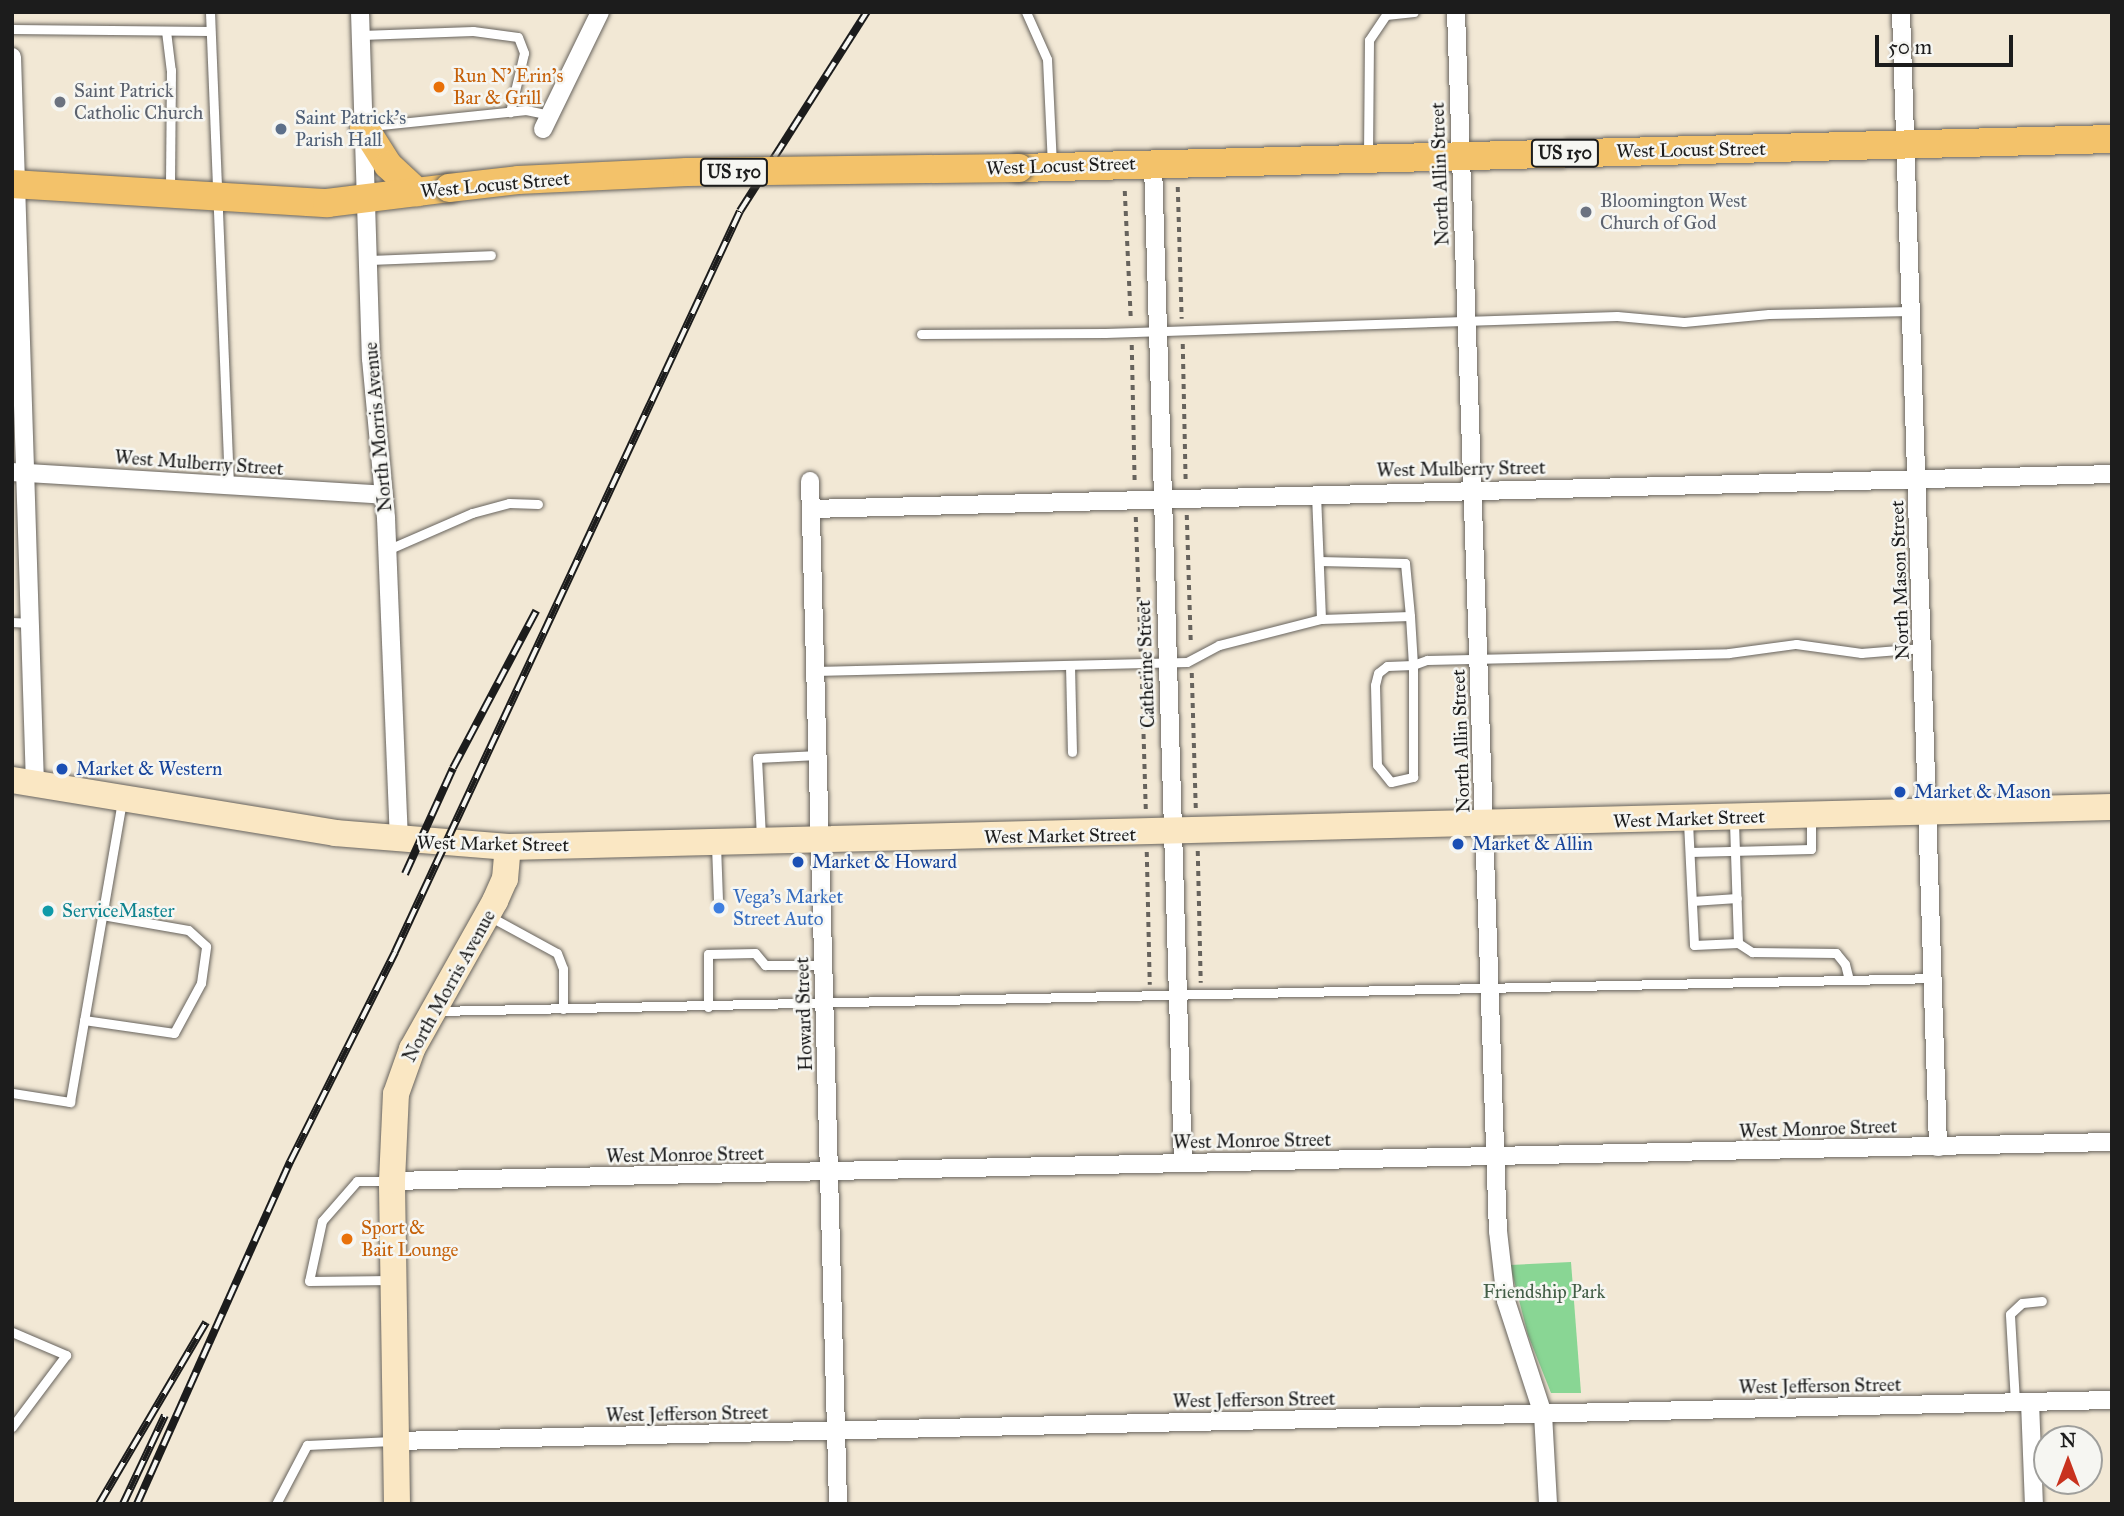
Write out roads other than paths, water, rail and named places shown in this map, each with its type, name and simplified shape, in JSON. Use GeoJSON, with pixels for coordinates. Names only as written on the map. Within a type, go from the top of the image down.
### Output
{"type":"FeatureCollection","features":[{"type":"Feature","properties":{"kind":"main road"},"geometry":{"type":"LineString","coordinates":[[364,127],[388,165],[417,192]]}},
{"type":"Feature","properties":{"kind":"main road","name":"West Locust Street"},"geometry":{"type":"LineString","coordinates":[[14,184],[327,202],[518,180],[687,172],[1019,167],[2112,139]]}},
{"type":"Feature","properties":{"kind":"street","name":"North Morris Avenue"},"geometry":{"type":"LineString","coordinates":[[360,12],[371,359],[387,550],[399,841]]}},
{"type":"Feature","properties":{"kind":"street"},"geometry":{"type":"LineString","coordinates":[[547,122],[600,12]]}},
{"type":"Feature","properties":{"kind":"street","name":"North Allin Street"},"geometry":{"type":"LineString","coordinates":[[1456,12],[1495,1158],[1503,1288],[1543,1414],[1548,1504]]}},
{"type":"Feature","properties":{"kind":"street","name":"North Mason Street"},"geometry":{"type":"LineString","coordinates":[[1901,12],[1938,1147]]}},
{"type":"Feature","properties":{"kind":"street"},"geometry":{"type":"LineString","coordinates":[[12,57],[23,782]]}},
{"type":"Feature","properties":{"kind":"street","name":"Catherine Street"},"geometry":{"type":"LineString","coordinates":[[1165,163],[1158,328],[1183,1163]]}},
{"type":"Feature","properties":{"kind":"street","name":"West Mulberry Street"},"geometry":{"type":"LineString","coordinates":[[19,472],[383,495]]}},
{"type":"Feature","properties":{"kind":"street","name":"West Mulberry Street"},"geometry":{"type":"LineString","coordinates":[[811,509],[2112,474]]}},
{"type":"Feature","properties":{"kind":"street","name":"Howard Street"},"geometry":{"type":"LineString","coordinates":[[810,481],[838,1504]]}},
{"type":"Feature","properties":{"kind":"street","name":"West Market Street"},"geometry":{"type":"LineString","coordinates":[[23,782],[399,841],[508,847],[1172,833],[2112,807]]}},
{"type":"Feature","properties":{"kind":"street","name":"North Morris Avenue"},"geometry":{"type":"LineString","coordinates":[[397,1504],[392,1181],[396,1094],[433,1011],[488,915],[505,879],[508,847]]}},
{"type":"Feature","properties":{"kind":"street","name":"West Monroe Street"},"geometry":{"type":"LineString","coordinates":[[392,1181],[2112,1142]]}},
{"type":"Feature","properties":{"kind":"street","name":"West Jefferson Street"},"geometry":{"type":"LineString","coordinates":[[396,1441],[2112,1400]]}},
{"type":"Feature","properties":{"kind":"street"},"geometry":{"type":"LineString","coordinates":[[2022,1402],[2034,1504]]}},
{"type":"Feature","properties":{"kind":"lane"},"geometry":{"type":"LineString","coordinates":[[210,12],[229,486]]}},
{"type":"Feature","properties":{"kind":"lane"},"geometry":{"type":"LineString","coordinates":[[1026,12],[1047,59],[1052,166]]}},
{"type":"Feature","properties":{"kind":"lane"},"geometry":{"type":"LineString","coordinates":[[1368,158],[1369,40],[1386,15],[1414,12]]}},
{"type":"Feature","properties":{"kind":"lane"},"geometry":{"type":"LineString","coordinates":[[12,29],[211,31]]}},
{"type":"Feature","properties":{"kind":"lane"},"geometry":{"type":"LineString","coordinates":[[166,31],[171,71],[170,194]]}},
{"type":"Feature","properties":{"kind":"lane"},"geometry":{"type":"LineString","coordinates":[[361,34],[473,31],[518,37],[524,53],[510,112]]}},
{"type":"Feature","properties":{"kind":"lane"},"geometry":{"type":"LineString","coordinates":[[364,127],[510,112],[547,122]]}},
{"type":"Feature","properties":{"kind":"lane"},"geometry":{"type":"LineString","coordinates":[[368,260],[491,255]]}},
{"type":"Feature","properties":{"kind":"lane"},"geometry":{"type":"LineString","coordinates":[[921,334],[1618,316],[1684,322],[1769,314],[1911,311]]}},
{"type":"Feature","properties":{"kind":"lane"},"geometry":{"type":"LineString","coordinates":[[1316,494],[1321,619]]}},
{"type":"Feature","properties":{"kind":"lane"},"geometry":{"type":"LineString","coordinates":[[387,550],[472,513],[509,503],[538,504]]}},
{"type":"Feature","properties":{"kind":"lane"},"geometry":{"type":"LineString","coordinates":[[1319,561],[1405,563],[1413,665],[1415,769],[1407,782],[1391,782],[1377,765],[1374,685],[1378,673],[1387,666],[1413,665],[1480,656],[1729,653],[1796,644],[1861,653],[1923,648]]}},
{"type":"Feature","properties":{"kind":"lane"},"geometry":{"type":"LineString","coordinates":[[815,671],[1191,661],[1219,645],[1321,619],[1410,616]]}},
{"type":"Feature","properties":{"kind":"lane"},"geometry":{"type":"LineString","coordinates":[[1070,665],[1072,752]]}},
{"type":"Feature","properties":{"kind":"lane"},"geometry":{"type":"LineString","coordinates":[[761,842],[757,758],[819,755]]}},
{"type":"Feature","properties":{"kind":"lane"},"geometry":{"type":"LineString","coordinates":[[12,1093],[69,1102],[122,799]]}},
{"type":"Feature","properties":{"kind":"lane"},"geometry":{"type":"LineString","coordinates":[[1690,852],[1811,849],[1811,815]]}},
{"type":"Feature","properties":{"kind":"lane"},"geometry":{"type":"LineString","coordinates":[[1688,818],[1694,945],[1738,943],[1752,952],[1836,953],[1845,964],[1849,980]]}},
{"type":"Feature","properties":{"kind":"lane"},"geometry":{"type":"LineString","coordinates":[[1734,818],[1738,943]]}},
{"type":"Feature","properties":{"kind":"lane"},"geometry":{"type":"LineString","coordinates":[[716,844],[718,899]]}},
{"type":"Feature","properties":{"kind":"lane"},"geometry":{"type":"LineString","coordinates":[[1692,901],[1737,898]]}},
{"type":"Feature","properties":{"kind":"lane"},"geometry":{"type":"LineString","coordinates":[[84,1020],[174,1033],[201,983],[206,946],[188,930],[102,915]]}},
{"type":"Feature","properties":{"kind":"lane"},"geometry":{"type":"LineString","coordinates":[[488,915],[557,953],[563,969],[563,1009]]}},
{"type":"Feature","properties":{"kind":"lane"},"geometry":{"type":"LineString","coordinates":[[708,1007],[708,954],[755,953],[765,965],[823,965]]}},
{"type":"Feature","properties":{"kind":"lane"},"geometry":{"type":"LineString","coordinates":[[433,1011],[825,1005],[1933,978]]}},
{"type":"Feature","properties":{"kind":"lane"},"geometry":{"type":"LineString","coordinates":[[392,1181],[357,1181],[322,1221],[309,1281],[394,1280]]}},
{"type":"Feature","properties":{"kind":"lane"},"geometry":{"type":"LineString","coordinates":[[2022,1402],[2010,1314],[2022,1303],[2042,1301]]}},
{"type":"Feature","properties":{"kind":"lane"},"geometry":{"type":"LineString","coordinates":[[12,1332],[66,1355],[12,1427]]}},
{"type":"Feature","properties":{"kind":"lane"},"geometry":{"type":"LineString","coordinates":[[276,1504],[307,1445],[396,1441]]}},
{"type":"Feature","properties":{"kind":"railway"},"geometry":{"type":"LineString","coordinates":[[137,1504],[290,1162],[395,952],[740,211],[867,12]]}},
{"type":"Feature","properties":{"kind":"railway"},"geometry":{"type":"LineString","coordinates":[[405,874],[453,768],[536,611]]}},
{"type":"Feature","properties":{"kind":"railway"},"geometry":{"type":"LineString","coordinates":[[99,1504],[206,1322]]}},
{"type":"Feature","properties":{"kind":"railway"},"geometry":{"type":"LineString","coordinates":[[123,1504],[165,1415]]}},
{"type":"Feature","properties":{"kind":"place","name":"Run N' Erin's Bar & Grill"},"geometry":{"type":"Point","coordinates":[439,87]}},
{"type":"Feature","properties":{"kind":"place","name":"Saint Patrick Catholic Church"},"geometry":{"type":"Point","coordinates":[60,102]}},
{"type":"Feature","properties":{"kind":"place","name":"Saint Patrick's Parish Hall"},"geometry":{"type":"Point","coordinates":[281,129]}},
{"type":"Feature","properties":{"kind":"place","name":"Bloomington West Church of God"},"geometry":{"type":"Point","coordinates":[1586,212]}},
{"type":"Feature","properties":{"kind":"place","name":"Market & Western"},"geometry":{"type":"Point","coordinates":[62,769]}},
{"type":"Feature","properties":{"kind":"place","name":"Market & Mason"},"geometry":{"type":"Point","coordinates":[1900,792]}},
{"type":"Feature","properties":{"kind":"place","name":"Market & Allin"},"geometry":{"type":"Point","coordinates":[1458,844]}},
{"type":"Feature","properties":{"kind":"place","name":"Market & Howard"},"geometry":{"type":"Point","coordinates":[798,862]}},
{"type":"Feature","properties":{"kind":"place","name":"Vega's Market Street Auto"},"geometry":{"type":"Point","coordinates":[719,908]}},
{"type":"Feature","properties":{"kind":"place","name":"ServiceMaster"},"geometry":{"type":"Point","coordinates":[48,911]}},
{"type":"Feature","properties":{"kind":"place","name":"Sport & Bait Lounge"},"geometry":{"type":"Point","coordinates":[347,1239]}},
{"type":"Feature","properties":{"kind":"park label","name":"Friendship Park"},"geometry":{"type":"Point","coordinates":[1544,1292]}}]}
